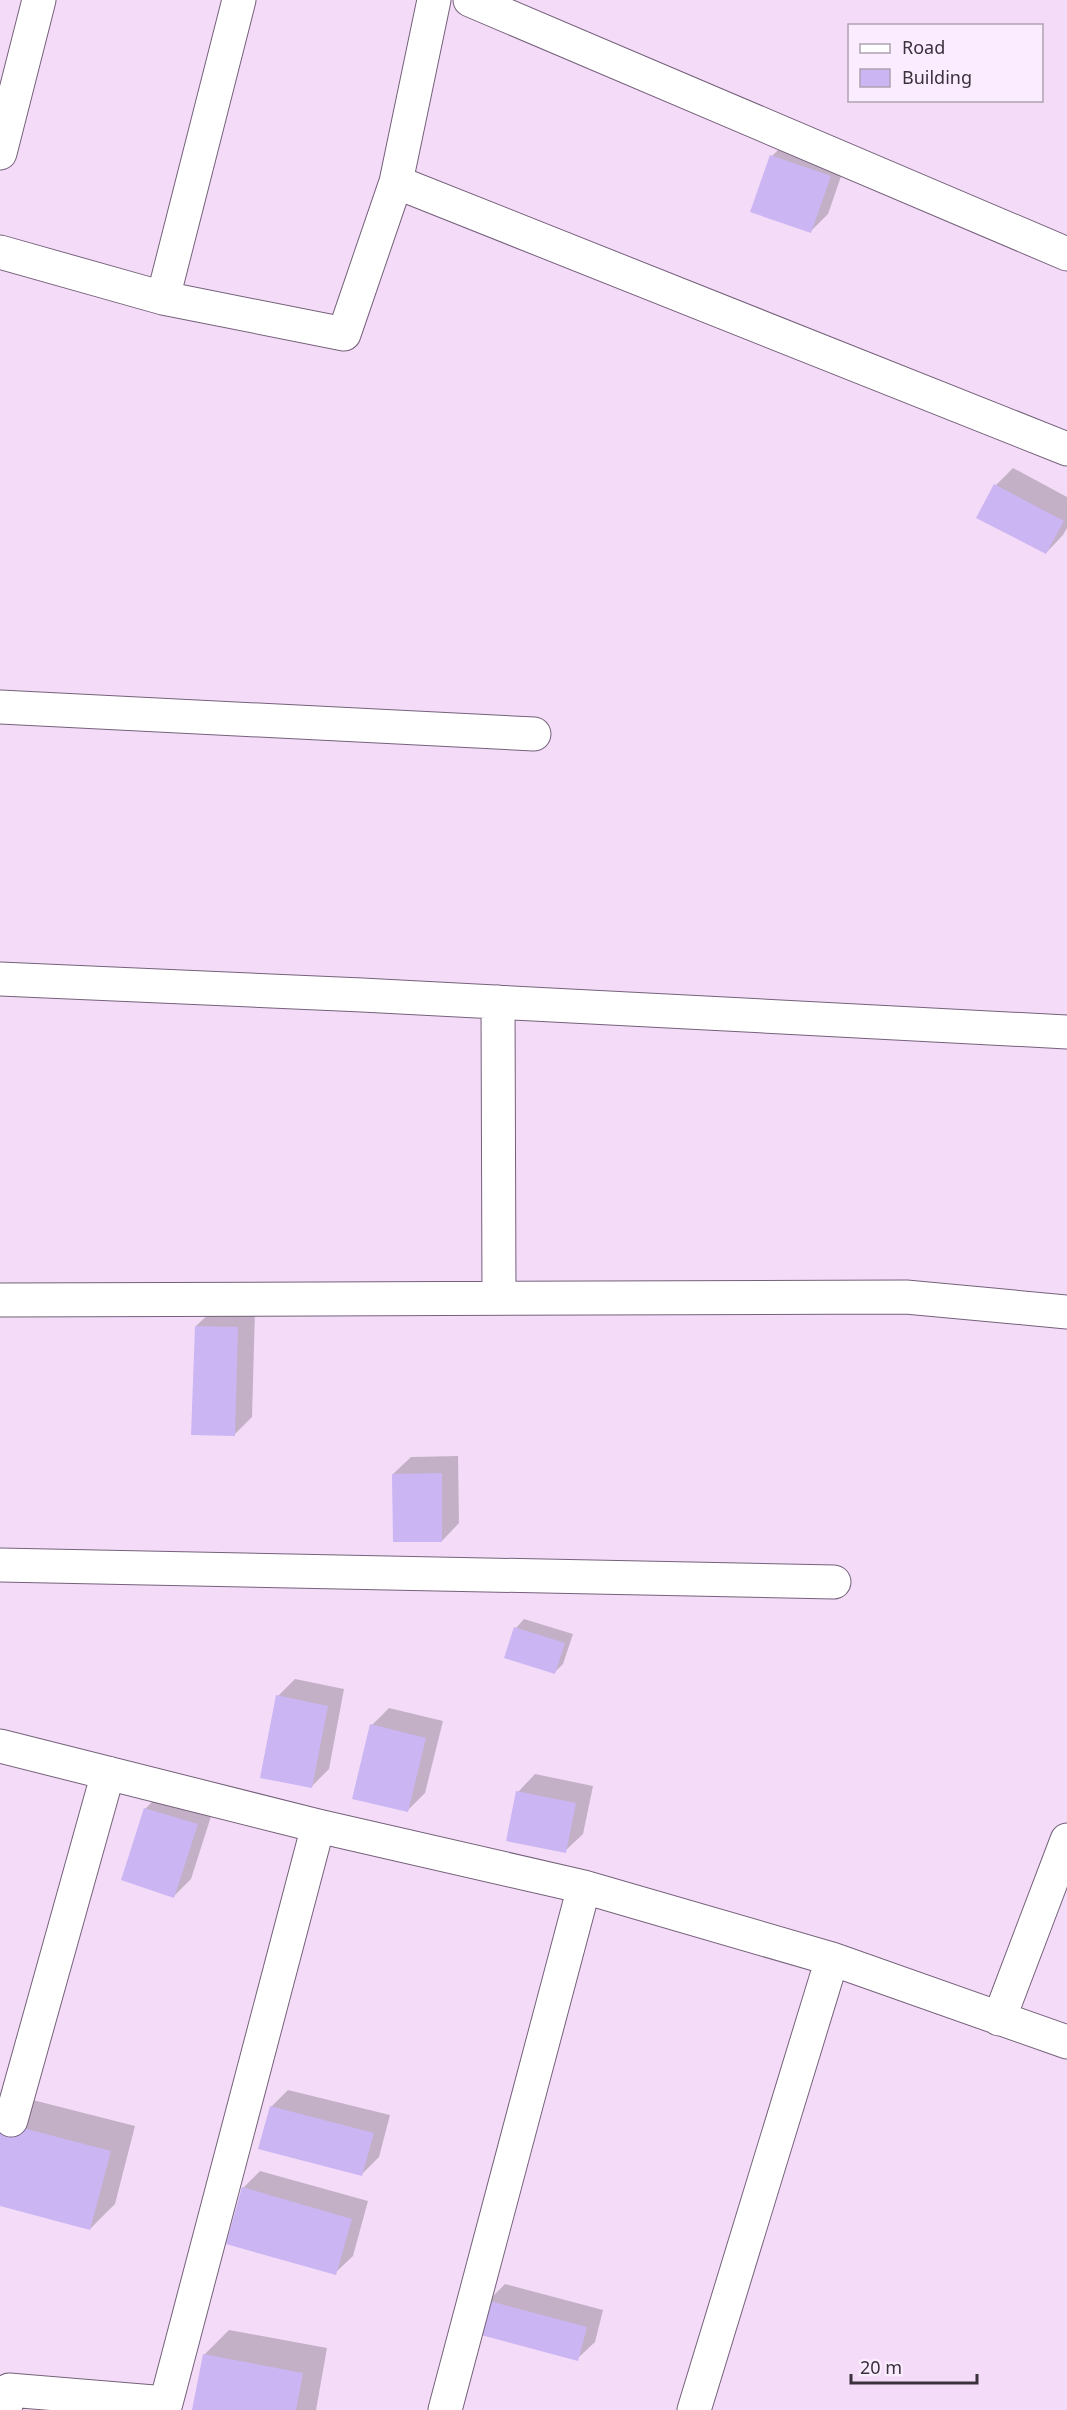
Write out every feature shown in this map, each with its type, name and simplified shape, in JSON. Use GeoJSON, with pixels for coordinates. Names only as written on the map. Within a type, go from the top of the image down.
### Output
{"type":"FeatureCollection","features":[{"type":"Feature","properties":{"kind":"street"},"geometry":{"type":"LineString","coordinates":[[0,153],[39,0]]}},
{"type":"Feature","properties":{"kind":"street"},"geometry":{"type":"LineString","coordinates":[[163,298],[239,0]]}},
{"type":"Feature","properties":{"kind":"street"},"geometry":{"type":"LineString","coordinates":[[0,252],[163,298],[344,334],[396,182],[434,0]]}},
{"type":"Feature","properties":{"kind":"street"},"geometry":{"type":"LineString","coordinates":[[470,0],[1067,254]]}},
{"type":"Feature","properties":{"kind":"street"},"geometry":{"type":"LineString","coordinates":[[396,182],[1067,449]]}},
{"type":"Feature","properties":{"kind":"street"},"geometry":{"type":"LineString","coordinates":[[0,707],[534,734]]}},
{"type":"Feature","properties":{"kind":"street"},"geometry":{"type":"LineString","coordinates":[[0,979],[1067,1032]]}},
{"type":"Feature","properties":{"kind":"street"},"geometry":{"type":"LineString","coordinates":[[498,1002],[499,1298]]}},
{"type":"Feature","properties":{"kind":"street"},"geometry":{"type":"LineString","coordinates":[[0,1300],[906,1297],[1067,1312]]}},
{"type":"Feature","properties":{"kind":"street"},"geometry":{"type":"LineString","coordinates":[[0,1565],[834,1582]]}},
{"type":"Feature","properties":{"kind":"street"},"geometry":{"type":"LineString","coordinates":[[0,1746],[318,1826],[584,1887],[832,1959],[1067,2042]]}},
{"type":"Feature","properties":{"kind":"street"},"geometry":{"type":"LineString","coordinates":[[11,2120],[108,1773]]}},
{"type":"Feature","properties":{"kind":"street"},"geometry":{"type":"LineString","coordinates":[[5,2410],[9,2390],[166,2403],[318,1826]]}},
{"type":"Feature","properties":{"kind":"street"},"geometry":{"type":"LineString","coordinates":[[999,2019],[1067,1840]]}},
{"type":"Feature","properties":{"kind":"street"},"geometry":{"type":"LineString","coordinates":[[445,2410],[584,1887]]}},
{"type":"Feature","properties":{"kind":"street"},"geometry":{"type":"LineString","coordinates":[[694,2410],[832,1959]]}},
{"type":"Feature","properties":{"kind":"building"},"geometry":{"type":"Polygon","coordinates":[[[770,155],[831,176],[811,233],[750,212],[770,155]]]}},
{"type":"Feature","properties":{"kind":"building"},"geometry":{"type":"Polygon","coordinates":[[[994,484],[1064,521],[1046,554],[976,518],[994,484]]]}},
{"type":"Feature","properties":{"kind":"building"},"geometry":{"type":"Polygon","coordinates":[[[195,1326],[238,1327],[235,1436],[191,1435],[195,1326]]]}},
{"type":"Feature","properties":{"kind":"building"},"geometry":{"type":"Polygon","coordinates":[[[442,1473],[442,1542],[393,1542],[392,1474],[442,1473]]]}},
{"type":"Feature","properties":{"kind":"building"},"geometry":{"type":"Polygon","coordinates":[[[514,1627],[565,1643],[555,1674],[504,1658],[514,1627]]]}},
{"type":"Feature","properties":{"kind":"building"},"geometry":{"type":"Polygon","coordinates":[[[276,1695],[328,1706],[312,1788],[260,1778],[276,1695]]]}},
{"type":"Feature","properties":{"kind":"building"},"geometry":{"type":"Polygon","coordinates":[[[370,1724],[426,1738],[408,1812],[352,1799],[370,1724]]]}},
{"type":"Feature","properties":{"kind":"building"},"geometry":{"type":"Polygon","coordinates":[[[516,1791],[576,1803],[566,1853],[506,1841],[516,1791]]]}},
{"type":"Feature","properties":{"kind":"building"},"geometry":{"type":"Polygon","coordinates":[[[144,1808],[198,1824],[174,1898],[121,1880],[144,1808]]]}},
{"type":"Feature","properties":{"kind":"building"},"geometry":{"type":"Polygon","coordinates":[[[270,2106],[374,2133],[362,2176],[258,2149],[270,2106]]]}},
{"type":"Feature","properties":{"kind":"building"},"geometry":{"type":"Polygon","coordinates":[[[0,2122],[111,2151],[90,2230],[0,2206],[0,2122]]]}},
{"type":"Feature","properties":{"kind":"building"},"geometry":{"type":"Polygon","coordinates":[[[242,2187],[352,2219],[336,2275],[226,2244],[242,2187]]]}},
{"type":"Feature","properties":{"kind":"building"},"geometry":{"type":"Polygon","coordinates":[[[486,2300],[587,2327],[578,2361],[477,2334],[486,2300]]]}},
{"type":"Feature","properties":{"kind":"building"},"geometry":{"type":"Polygon","coordinates":[[[203,2354],[303,2373],[296,2410],[192,2410],[203,2354]]]}}]}
